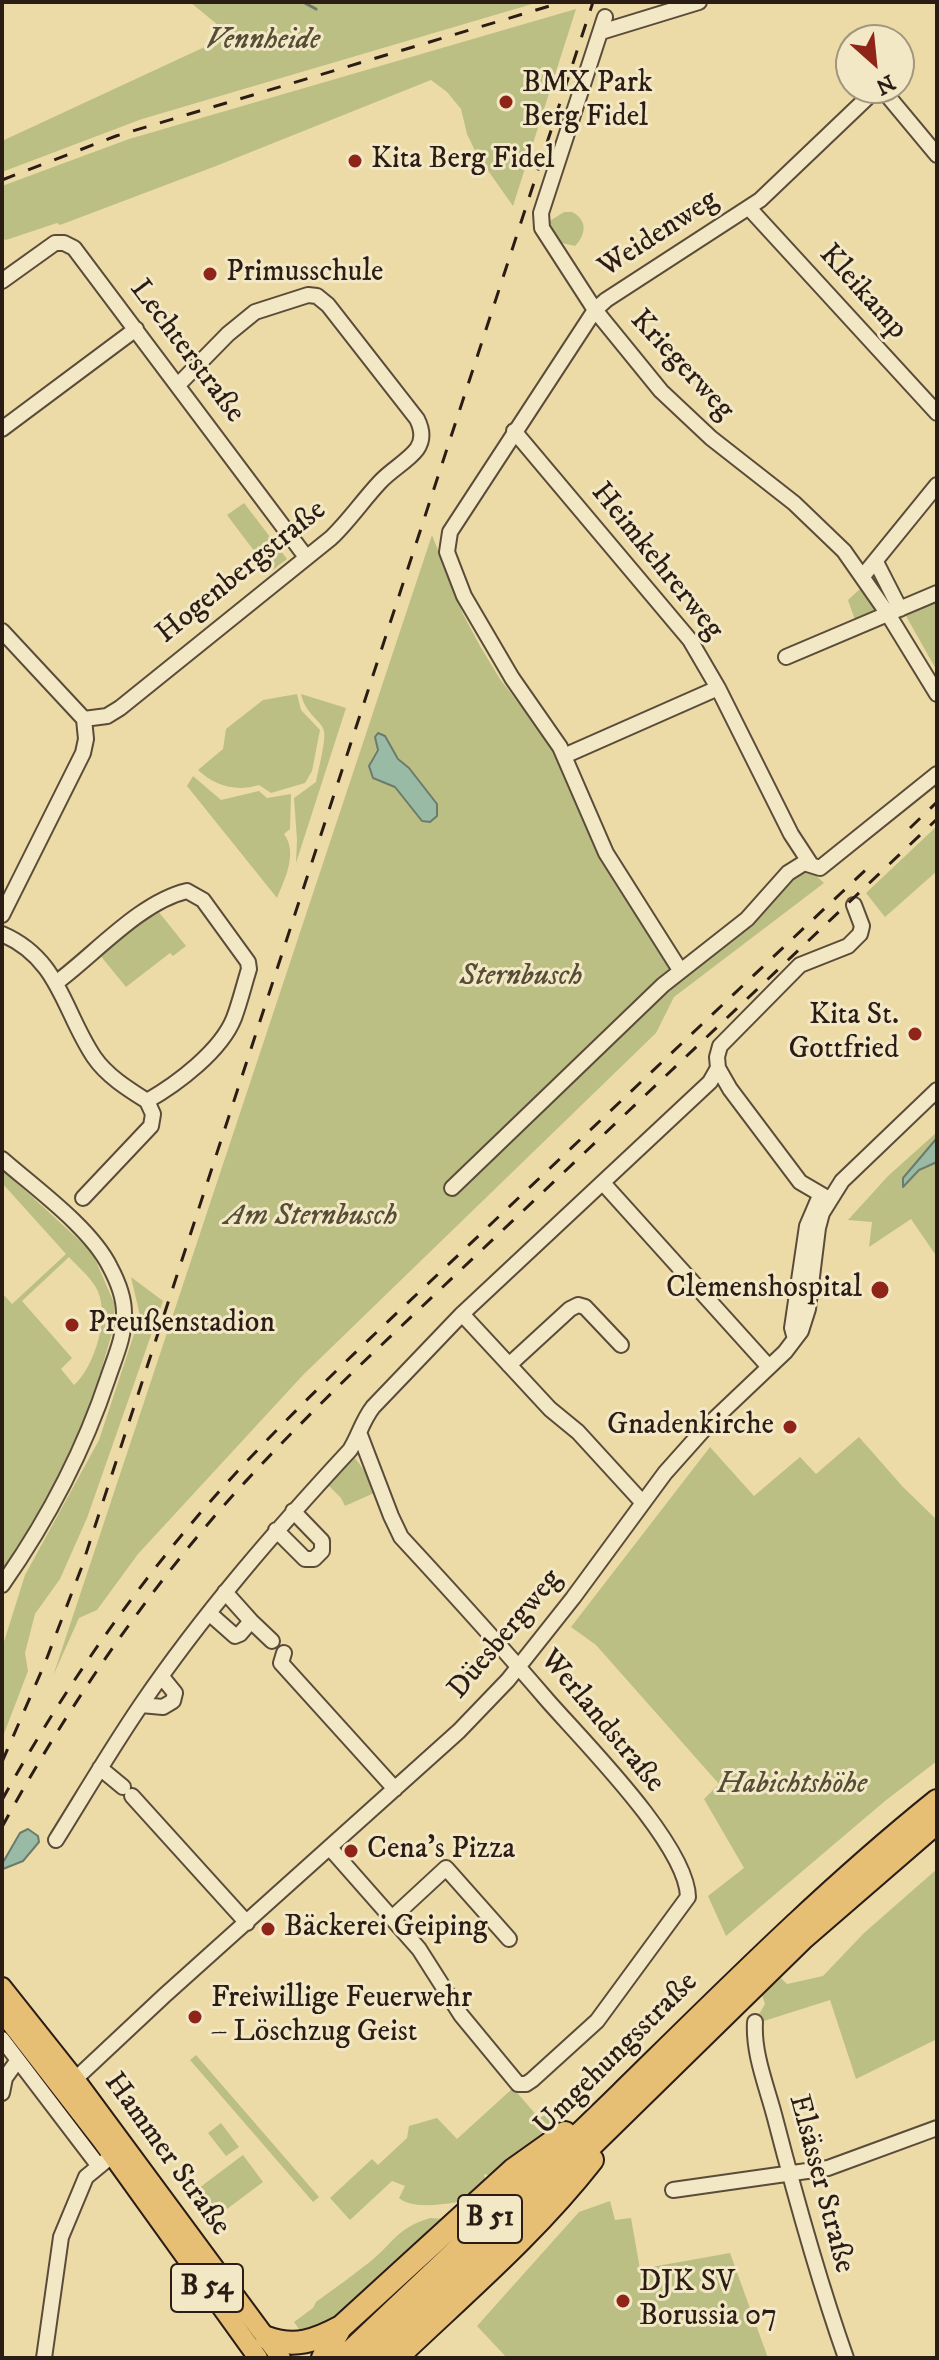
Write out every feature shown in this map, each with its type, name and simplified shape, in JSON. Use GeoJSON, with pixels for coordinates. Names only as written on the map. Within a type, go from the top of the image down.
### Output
{"type":"FeatureCollection","features":[{"type":"Feature","properties":{"kind":"highway","name":"Umgehungsstraße"},"geometry":{"type":"LineString","coordinates":[[368,2358],[630,2096],[796,1922],[937,1801]]}},
{"type":"Feature","properties":{"kind":"highway","name":"Umgehungsstraße"},"geometry":{"type":"LineString","coordinates":[[344,2358],[803,1938],[937,1822]]}},
{"type":"Feature","properties":{"kind":"highway"},"geometry":{"type":"LineString","coordinates":[[262,2348],[283,2342],[305,2343],[341,2327],[513,2170],[630,2096]]}},
{"type":"Feature","properties":{"kind":"highway"},"geometry":{"type":"LineString","coordinates":[[396,2358],[529,2232],[569,2189],[630,2096]]}},
{"type":"Feature","properties":{"kind":"highway"},"geometry":{"type":"LineString","coordinates":[[323,2358],[341,2327]]}},
{"type":"Feature","properties":{"kind":"main road","name":"Hammer Straße"},"geometry":{"type":"LineString","coordinates":[[2,1987],[69,2084],[111,2155],[262,2348],[281,2358]]}},
{"type":"Feature","properties":{"kind":"main road","name":"Hammer Straße"},"geometry":{"type":"LineString","coordinates":[[2,2012],[69,2084]]}},
{"type":"Feature","properties":{"kind":"street","name":"Kriegerweg"},"geometry":{"type":"LineString","coordinates":[[699,2],[603,24],[540,218],[546,238],[595,310],[661,391],[711,438],[814,521],[844,551],[894,612],[937,694]]}},
{"type":"Feature","properties":{"kind":"street","name":"Weidenweg"},"geometry":{"type":"LineString","coordinates":[[564,756],[512,678],[464,596],[447,552],[450,532],[595,310],[749,208],[868,97],[877,91],[887,95],[937,155]]}},
{"type":"Feature","properties":{"kind":"street","name":"Kleikamp"},"geometry":{"type":"LineString","coordinates":[[749,208],[937,413]]}},
{"type":"Feature","properties":{"kind":"street","name":"Lechterstraße"},"geometry":{"type":"LineString","coordinates":[[2,281],[55,243],[74,248],[306,557]]}},
{"type":"Feature","properties":{"kind":"street","name":"Hogenbergstraße"},"geometry":{"type":"LineString","coordinates":[[84,719],[107,716],[120,708],[306,557],[347,523],[378,483],[417,450],[422,439],[422,428],[417,419],[328,305],[317,296],[308,295],[267,307],[244,318],[178,385]]}},
{"type":"Feature","properties":{"kind":"street"},"geometry":{"type":"LineString","coordinates":[[2,429],[136,329]]}},
{"type":"Feature","properties":{"kind":"street","name":"Heimkehrerweg"},"geometry":{"type":"LineString","coordinates":[[514,431],[690,640],[718,688],[791,834],[810,863]]}},
{"type":"Feature","properties":{"kind":"street"},"geometry":{"type":"LineString","coordinates":[[863,576],[937,485]]}},
{"type":"Feature","properties":{"kind":"street"},"geometry":{"type":"LineString","coordinates":[[876,562],[894,612]]}},
{"type":"Feature","properties":{"kind":"street"},"geometry":{"type":"LineString","coordinates":[[786,657],[937,593]]}},
{"type":"Feature","properties":{"kind":"street"},"geometry":{"type":"LineString","coordinates":[[2,631],[84,719],[86,739],[83,753],[2,915]]}},
{"type":"Feature","properties":{"kind":"street"},"geometry":{"type":"LineString","coordinates":[[680,970],[606,853],[564,756],[718,688]]}},
{"type":"Feature","properties":{"kind":"street"},"geometry":{"type":"LineString","coordinates":[[452,1188],[680,970],[747,919],[788,873],[804,863],[820,868],[937,774]]}},
{"type":"Feature","properties":{"kind":"street"},"geometry":{"type":"LineString","coordinates":[[57,982],[122,927],[175,894],[187,891],[203,900],[244,955],[249,969],[227,1031],[186,1075],[147,1101]]}},
{"type":"Feature","properties":{"kind":"street"},"geometry":{"type":"LineString","coordinates":[[825,1197],[800,1182],[730,1089],[718,1068],[717,1057],[720,1046],[800,965],[856,940],[862,926],[854,905]]}},
{"type":"Feature","properties":{"kind":"street"},"geometry":{"type":"LineString","coordinates":[[2,934],[26,948],[57,982],[80,1034],[96,1060],[119,1082],[147,1101],[153,1114],[151,1126],[83,1198]]}},
{"type":"Feature","properties":{"kind":"street"},"geometry":{"type":"LineString","coordinates":[[56,1840],[141,1705],[225,1592],[276,1530],[350,1450],[360,1435],[362,1421],[373,1407],[462,1314],[710,1082],[718,1068]]}},
{"type":"Feature","properties":{"kind":"street","name":"Düesbergweg"},"geometry":{"type":"LineString","coordinates":[[69,2084],[459,1731],[519,1666],[698,1435],[795,1339],[792,1328],[807,1226],[834,1177],[937,1079]]}},
{"type":"Feature","properties":{"kind":"street","name":"Düesbergweg"},"geometry":{"type":"LineString","coordinates":[[825,1197],[937,1090]]}},
{"type":"Feature","properties":{"kind":"street"},"geometry":{"type":"LineString","coordinates":[[2,1159],[92,1240],[109,1264],[119,1286],[124,1310],[123,1334],[74,1467],[2,1585]]}},
{"type":"Feature","properties":{"kind":"street"},"geometry":{"type":"LineString","coordinates":[[603,1183],[769,1367]]}},
{"type":"Feature","properties":{"kind":"street"},"geometry":{"type":"LineString","coordinates":[[509,1365],[578,1305],[585,1307],[621,1345]]}},
{"type":"Feature","properties":{"kind":"street"},"geometry":{"type":"LineString","coordinates":[[462,1314],[643,1503]]}},
{"type":"Feature","properties":{"kind":"street","name":"Werlandstraße"},"geometry":{"type":"LineString","coordinates":[[360,1435],[401,1537],[519,1666],[649,1819],[673,1854],[687,1885],[688,1897],[597,2021],[526,2084],[518,2084],[461,2015],[419,1949],[392,1918]]}},
{"type":"Feature","properties":{"kind":"street"},"geometry":{"type":"LineString","coordinates":[[276,1530],[305,1559],[314,1559],[322,1551],[322,1541],[293,1511]]}},
{"type":"Feature","properties":{"kind":"street"},"geometry":{"type":"LineString","coordinates":[[225,1592],[272,1641]]}},
{"type":"Feature","properties":{"kind":"street"},"geometry":{"type":"LineString","coordinates":[[209,1613],[235,1636],[251,1621]]}},
{"type":"Feature","properties":{"kind":"street"},"geometry":{"type":"LineString","coordinates":[[284,1653],[281,1663],[395,1789]]}},
{"type":"Feature","properties":{"kind":"street"},"geometry":{"type":"LineString","coordinates":[[141,1705],[163,1707],[173,1701],[175,1693],[162,1677]]}},
{"type":"Feature","properties":{"kind":"street"},"geometry":{"type":"LineString","coordinates":[[100,1768],[127,1792],[247,1923]]}},
{"type":"Feature","properties":{"kind":"street"},"geometry":{"type":"LineString","coordinates":[[330,1848],[392,1918],[446,1868],[509,1939]]}},
{"type":"Feature","properties":{"kind":"street","name":"Elsässer Straße"},"geometry":{"type":"LineString","coordinates":[[755,2022],[758,2051],[789,2174],[821,2286],[846,2358]]}},
{"type":"Feature","properties":{"kind":"street","name":"Hammer Straße"},"geometry":{"type":"LineString","coordinates":[[2,2039],[18,2060],[111,2155]]}},
{"type":"Feature","properties":{"kind":"street"},"geometry":{"type":"LineString","coordinates":[[2,2093],[5,2078],[18,2060]]}},
{"type":"Feature","properties":{"kind":"street"},"geometry":{"type":"LineString","coordinates":[[673,2190],[828,2168],[937,2128]]}},
{"type":"Feature","properties":{"kind":"street"},"geometry":{"type":"LineString","coordinates":[[44,2358],[61,2237],[86,2177],[111,2155]]}},
{"type":"Feature","properties":{"kind":"green space","name":"Vennheide"},"geometry":{"type":"Polygon","coordinates":[[[190,2],[539,2],[142,119],[2,172],[2,141],[224,38],[224,30],[190,2]]]}},
{"type":"Feature","properties":{"kind":"green space","name":"Vennheide"},"geometry":{"type":"Polygon","coordinates":[[[576,9],[513,206],[477,155],[467,134],[461,109],[447,92],[431,80],[60,225],[57,223],[6,240],[2,238],[2,186],[129,139],[576,9]]]}},
{"type":"Feature","properties":{"kind":"green space"},"geometry":{"type":"Polygon","coordinates":[[[564,212],[572,212],[583,223],[583,233],[575,246],[562,243],[545,224],[564,212]]]}},
{"type":"Feature","properties":{"kind":"green space"},"geometry":{"type":"Polygon","coordinates":[[[244,503],[287,559],[270,572],[227,515],[244,503]]]}},
{"type":"Feature","properties":{"kind":"green space","name":"Sternbusch"},"geometry":{"type":"Polygon","coordinates":[[[432,535],[463,614],[480,646],[500,679],[558,755],[675,970],[794,875],[810,873],[824,883],[674,997],[656,1033],[303,1375],[138,1554],[97,1610],[79,1618],[53,1676],[432,535]],[[378,747],[370,762],[377,781],[390,783],[400,792],[437,804],[393,751],[378,747]]]}},
{"type":"Feature","properties":{"kind":"green space"},"geometry":{"type":"Polygon","coordinates":[[[862,587],[878,613],[856,623],[848,600],[862,587]]]}},
{"type":"Feature","properties":{"kind":"green space"},"geometry":{"type":"Polygon","coordinates":[[[937,602],[937,671],[906,616],[937,602]]]}},
{"type":"Feature","properties":{"kind":"green space"},"geometry":{"type":"Polygon","coordinates":[[[297,694],[301,710],[320,730],[312,771],[305,783],[271,793],[259,785],[242,788],[226,786],[198,770],[223,749],[226,729],[263,700],[297,694]]]}},
{"type":"Feature","properties":{"kind":"green space"},"geometry":{"type":"Polygon","coordinates":[[[301,694],[346,708],[296,863],[294,798],[316,782],[324,736],[323,727],[306,707],[301,694]]]}},
{"type":"Feature","properties":{"kind":"green space"},"geometry":{"type":"Polygon","coordinates":[[[193,776],[221,800],[259,791],[267,798],[291,794],[290,829],[284,834],[290,857],[277,898],[187,786],[193,776]]]}},
{"type":"Feature","properties":{"kind":"green space"},"geometry":{"type":"Polygon","coordinates":[[[937,826],[937,871],[885,917],[866,893],[937,826]]]}},
{"type":"Feature","properties":{"kind":"green space"},"geometry":{"type":"Polygon","coordinates":[[[158,911],[186,946],[173,956],[170,953],[126,987],[99,954],[125,932],[158,911]]]}},
{"type":"Feature","properties":{"kind":"green space"},"geometry":{"type":"Polygon","coordinates":[[[937,1132],[937,1257],[911,1219],[869,1247],[872,1222],[848,1220],[888,1176],[937,1132]]]}},
{"type":"Feature","properties":{"kind":"green space"},"geometry":{"type":"Polygon","coordinates":[[[2,1169],[92,1252],[115,1305],[112,1333],[84,1429],[27,1535],[2,1572],[2,1293],[12,1304],[66,1254],[2,1183],[2,1169]],[[69,1257],[22,1301],[72,1358],[61,1369],[74,1385],[82,1377],[94,1352],[102,1309],[95,1286],[69,1257]]]}},
{"type":"Feature","properties":{"kind":"green space"},"geometry":{"type":"Polygon","coordinates":[[[131,1277],[163,1301],[87,1518],[60,1579],[35,1614],[25,1653],[28,1671],[2,1739],[2,1648],[25,1575],[99,1440],[140,1316],[131,1277]]]}},
{"type":"Feature","properties":{"kind":"green space","name":"Habichtshöhe"},"geometry":{"type":"Polygon","coordinates":[[[859,1437],[937,1520],[937,1761],[885,1801],[726,1936],[708,1896],[744,1868],[704,1799],[719,1784],[596,1645],[571,1627],[710,1447],[754,1496],[800,1457],[816,1474],[859,1437]]]}},
{"type":"Feature","properties":{"kind":"green space"},"geometry":{"type":"Polygon","coordinates":[[[352,1454],[369,1477],[374,1493],[345,1506],[325,1482],[352,1454]]]}},
{"type":"Feature","properties":{"kind":"green space"},"geometry":{"type":"Polygon","coordinates":[[[937,1869],[937,2039],[856,2079],[830,2000],[764,2021],[757,2018],[765,2004],[762,1995],[781,1978],[787,1984],[823,1976],[864,1933],[937,1869]]]}},
{"type":"Feature","properties":{"kind":"green space"},"geometry":{"type":"Polygon","coordinates":[[[196,2055],[319,2197],[313,2202],[190,2060],[196,2055]]]}},
{"type":"Feature","properties":{"kind":"green space"},"geometry":{"type":"Polygon","coordinates":[[[513,2088],[539,2118],[552,2112],[563,2124],[491,2176],[484,2174],[486,2185],[480,2197],[438,2205],[415,2204],[399,2198],[405,2186],[392,2181],[350,2220],[330,2198],[372,2159],[378,2165],[407,2138],[409,2126],[437,2118],[457,2139],[513,2088]]]}},
{"type":"Feature","properties":{"kind":"green space"},"geometry":{"type":"Polygon","coordinates":[[[221,2123],[239,2147],[226,2156],[208,2133],[221,2123]]]}},
{"type":"Feature","properties":{"kind":"green space"},"geometry":{"type":"Polygon","coordinates":[[[243,2155],[263,2182],[211,2221],[191,2194],[243,2155]]]}},
{"type":"Feature","properties":{"kind":"green space","name":"DJK SV Borussia 07"},"geometry":{"type":"Polygon","coordinates":[[[610,2201],[615,2220],[631,2218],[640,2269],[730,2253],[768,2358],[507,2358],[477,2326],[579,2212],[610,2201]]]}},
{"type":"Feature","properties":{"kind":"green space"},"geometry":{"type":"Polygon","coordinates":[[[430,2218],[445,2219],[321,2328],[304,2336],[294,2322],[371,2261],[403,2231],[430,2218]]]}},
{"type":"Feature","properties":{"kind":"shaded area"},"geometry":{"type":"Polygon","coordinates":[[[378,733],[385,736],[398,759],[409,768],[437,804],[437,816],[430,822],[422,821],[395,787],[373,778],[369,766],[378,750],[375,737],[378,733]]]}},
{"type":"Feature","properties":{"kind":"shaded area"},"geometry":{"type":"Polygon","coordinates":[[[937,1138],[937,1162],[919,1170],[903,1187],[903,1178],[937,1138]]]}},
{"type":"Feature","properties":{"kind":"shaded area"},"geometry":{"type":"Polygon","coordinates":[[[28,1829],[38,1836],[39,1842],[23,1861],[3,1869],[2,1864],[20,1833],[28,1829]]]}},
{"type":"Feature","properties":{"kind":"waterway"},"geometry":{"type":"LineString","coordinates":[[303,2],[316,9]]}},
{"type":"Feature","properties":{"kind":"railway"},"geometry":{"type":"LineString","coordinates":[[2,180],[116,136],[563,2]]}},
{"type":"Feature","properties":{"kind":"railway"},"geometry":{"type":"LineString","coordinates":[[2,1762],[81,1569],[593,2]]}},
{"type":"Feature","properties":{"kind":"railway"},"geometry":{"type":"LineString","coordinates":[[910,828],[937,802]]}},
{"type":"Feature","properties":{"kind":"railway"},"geometry":{"type":"LineString","coordinates":[[2,1827],[102,1663],[188,1548],[252,1475],[355,1370],[937,819]]}},
{"type":"Feature","properties":{"kind":"railway"},"geometry":{"type":"LineString","coordinates":[[2,1800],[72,1684],[123,1610],[208,1504],[242,1467],[347,1360],[872,864]]}},
{"type":"Feature","properties":{"kind":"place","name":"BMX Park Berg Fidel"},"geometry":{"type":"Point","coordinates":[506,102]}},
{"type":"Feature","properties":{"kind":"place","name":"Kita Berg Fidel"},"geometry":{"type":"Point","coordinates":[355,161]}},
{"type":"Feature","properties":{"kind":"place","name":"Primusschule"},"geometry":{"type":"Point","coordinates":[210,274]}},
{"type":"Feature","properties":{"kind":"place","name":"Kita St. Gottfried"},"geometry":{"type":"Point","coordinates":[915,1034]}},
{"type":"Feature","properties":{"kind":"place","name":"Clemenshospital"},"geometry":{"type":"Point","coordinates":[880,1290]}},
{"type":"Feature","properties":{"kind":"place","name":"Preußenstadion"},"geometry":{"type":"Point","coordinates":[72,1325]}},
{"type":"Feature","properties":{"kind":"place","name":"Gnadenkirche"},"geometry":{"type":"Point","coordinates":[790,1427]}},
{"type":"Feature","properties":{"kind":"place","name":"Cena’s Pizza"},"geometry":{"type":"Point","coordinates":[351,1851]}},
{"type":"Feature","properties":{"kind":"place","name":"Bäckerei Geiping"},"geometry":{"type":"Point","coordinates":[268,1929]}},
{"type":"Feature","properties":{"kind":"place","name":"Freiwillige Feuerwehr – Löschzug Geist"},"geometry":{"type":"Point","coordinates":[195,2017]}},
{"type":"Feature","properties":{"kind":"place","name":"DJK SV Borussia 07"},"geometry":{"type":"Point","coordinates":[623,2301]}},
{"type":"Feature","properties":{"kind":"park label","name":"Am Sternbusch"},"geometry":{"type":"Point","coordinates":[311,1218]}}]}
